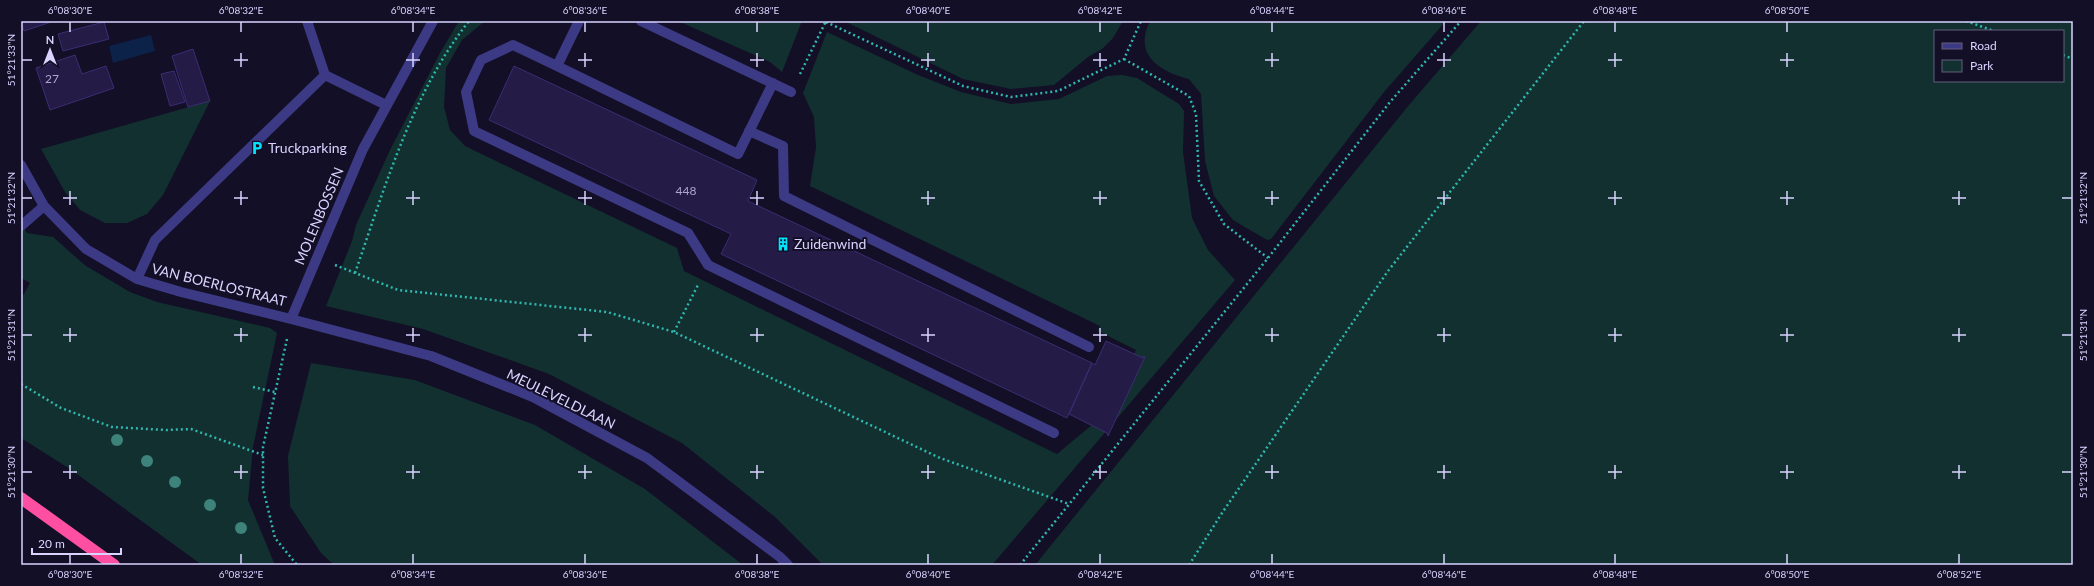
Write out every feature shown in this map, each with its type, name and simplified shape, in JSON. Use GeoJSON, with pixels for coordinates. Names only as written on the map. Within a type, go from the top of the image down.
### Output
{"type":"FeatureCollection","features":[{"type":"Feature","properties":{"kind":"highway"},"geometry":{"type":"LineString","coordinates":[[21,498],[114,565]]}},
{"type":"Feature","properties":{"kind":"street"},"geometry":{"type":"LineString","coordinates":[[307,21],[325,75],[386,105]]}},
{"type":"Feature","properties":{"kind":"street","name":"MOLENBOSSEN"},"geometry":{"type":"LineString","coordinates":[[292,318],[363,149],[433,21]]}},
{"type":"Feature","properties":{"kind":"street"},"geometry":{"type":"LineString","coordinates":[[557,66],[579,21]]}},
{"type":"Feature","properties":{"kind":"street"},"geometry":{"type":"LineString","coordinates":[[641,21],[791,92]]}},
{"type":"Feature","properties":{"kind":"street"},"geometry":{"type":"LineString","coordinates":[[773,83],[738,154],[513,46],[481,60],[466,92],[474,131],[688,233],[708,265],[1054,433]]}},
{"type":"Feature","properties":{"kind":"street"},"geometry":{"type":"LineString","coordinates":[[137,278],[155,240],[325,75]]}},
{"type":"Feature","properties":{"kind":"street"},"geometry":{"type":"LineString","coordinates":[[749,131],[783,146],[784,196],[1089,347]]}},
{"type":"Feature","properties":{"kind":"street","name":"VAN BOERLOSTRAAT"},"geometry":{"type":"LineString","coordinates":[[21,165],[44,206],[86,249],[137,278],[181,292],[292,318]]}},
{"type":"Feature","properties":{"kind":"street"},"geometry":{"type":"LineString","coordinates":[[21,226],[44,206]]}},
{"type":"Feature","properties":{"kind":"street","name":"MEULEVELDLAAN"},"geometry":{"type":"LineString","coordinates":[[292,318],[431,356],[533,398],[647,458],[788,565]]}},
{"type":"Feature","properties":{"kind":"path"},"geometry":{"type":"LineString","coordinates":[[354,273],[394,162],[420,103],[454,40],[469,21]]}},
{"type":"Feature","properties":{"kind":"path"},"geometry":{"type":"LineString","coordinates":[[791,92],[826,22],[962,86],[1011,97],[1058,91],[1124,59],[1141,21]]}},
{"type":"Feature","properties":{"kind":"path"},"geometry":{"type":"LineString","coordinates":[[1020,565],[1268,258],[1390,102],[1461,21]]}},
{"type":"Feature","properties":{"kind":"path"},"geometry":{"type":"LineString","coordinates":[[1190,565],[1222,512],[1388,271],[1584,21]]}},
{"type":"Feature","properties":{"kind":"path"},"geometry":{"type":"LineString","coordinates":[[1966,21],[1991,30]]}},
{"type":"Feature","properties":{"kind":"path"},"geometry":{"type":"LineString","coordinates":[[1124,59],[1189,96],[1196,114],[1199,181],[1224,224],[1268,258]]}},
{"type":"Feature","properties":{"kind":"path"},"geometry":{"type":"LineString","coordinates":[[317,258],[398,290],[607,312],[674,332],[940,458],[1069,504]]}},
{"type":"Feature","properties":{"kind":"path"},"geometry":{"type":"LineString","coordinates":[[674,332],[708,265]]}},
{"type":"Feature","properties":{"kind":"path"},"geometry":{"type":"LineString","coordinates":[[292,318],[263,447],[263,488],[275,538],[297,565]]}},
{"type":"Feature","properties":{"kind":"path"},"geometry":{"type":"LineString","coordinates":[[21,384],[62,408],[112,427],[166,430],[191,429],[263,455]]}},
{"type":"Feature","properties":{"kind":"path"},"geometry":{"type":"LineString","coordinates":[[252,387],[275,392]]}},
{"type":"Feature","properties":{"kind":"green space"},"geometry":{"type":"Polygon","coordinates":[[[459,21],[485,21],[462,40],[446,68],[444,107],[450,130],[465,146],[677,248],[684,271],[1057,454],[1105,414],[1136,350],[1098,331],[1100,326],[810,186],[816,147],[814,117],[803,93],[827,32],[918,75],[961,92],[1011,104],[1059,99],[1107,76],[1122,75],[1137,78],[1179,104],[1184,111],[1183,152],[1192,218],[1208,250],[1235,280],[992,565],[823,565],[775,517],[682,443],[549,374],[423,329],[326,306],[352,241],[356,225],[390,150],[440,53],[459,21]]]}},
{"type":"Feature","properties":{"kind":"green space"},"geometry":{"type":"Polygon","coordinates":[[[678,21],[802,21],[782,72],[770,62],[678,21]]]}},
{"type":"Feature","properties":{"kind":"green space"},"geometry":{"type":"Polygon","coordinates":[[[844,21],[1123,21],[1113,38],[1102,49],[1088,57],[1054,85],[1011,89],[963,79],[844,21]]]}},
{"type":"Feature","properties":{"kind":"green space"},"geometry":{"type":"Polygon","coordinates":[[[1150,21],[1446,21],[1384,92],[1271,239],[1267,240],[1233,220],[1214,196],[1205,161],[1201,94],[1189,79],[1168,71],[1152,60],[1147,52],[1145,43],[1146,33],[1150,21]]]}},
{"type":"Feature","properties":{"kind":"green space"},"geometry":{"type":"Polygon","coordinates":[[[1481,21],[2073,21],[2073,565],[1035,565],[1409,105],[1481,21]]]}},
{"type":"Feature","properties":{"kind":"green space"},"geometry":{"type":"Polygon","coordinates":[[[210,101],[163,195],[147,214],[127,223],[105,223],[80,210],[65,192],[41,149],[210,101]]]}},
{"type":"Feature","properties":{"kind":"green space"},"geometry":{"type":"Polygon","coordinates":[[[21,224],[27,233],[53,237],[86,266],[130,292],[157,302],[270,328],[277,333],[253,447],[248,500],[275,565],[202,565],[70,469],[21,438],[21,299],[30,283],[21,278],[21,224]]]}},
{"type":"Feature","properties":{"kind":"green space"},"geometry":{"type":"Polygon","coordinates":[[[311,363],[415,380],[535,425],[645,489],[743,565],[334,565],[321,553],[290,506],[288,456],[311,363]]]}},
{"type":"Feature","properties":{"kind":"water"},"geometry":{"type":"Polygon","coordinates":[[[151,35],[155,51],[113,63],[109,46],[151,35]]]}},
{"type":"Feature","properties":{"kind":"building"},"geometry":{"type":"Polygon","coordinates":[[[21,21],[54,21],[24,31],[21,21]]]}},
{"type":"Feature","properties":{"kind":"building"},"geometry":{"type":"Polygon","coordinates":[[[104,22],[109,39],[63,51],[58,34],[104,22]]]}},
{"type":"Feature","properties":{"kind":"building"},"geometry":{"type":"Polygon","coordinates":[[[193,49],[210,101],[188,107],[172,56],[193,49]]]}},
{"type":"Feature","properties":{"kind":"building"},"geometry":{"type":"Polygon","coordinates":[[[75,55],[82,74],[106,66],[114,88],[50,110],[36,68],[75,55]]]}},
{"type":"Feature","properties":{"kind":"building","name":"Zuidenwind"},"geometry":{"type":"Polygon","coordinates":[[[514,66],[757,180],[748,201],[1092,363],[1067,418],[721,254],[731,234],[489,120],[514,66]]]}},
{"type":"Feature","properties":{"kind":"building"},"geometry":{"type":"Polygon","coordinates":[[[174,71],[185,102],[170,106],[161,74],[174,71]]]}},
{"type":"Feature","properties":{"kind":"building"},"geometry":{"type":"Polygon","coordinates":[[[1106,341],[1143,358],[1144,356],[1145,357],[1108,436],[1107,433],[1069,414],[1092,363],[1095,365],[1106,341]]]}},
{"type":"Feature","properties":{"kind":"place","name":"Truckparking"},"geometry":{"type":"Point","coordinates":[257,148]}},
{"type":"Feature","properties":{"kind":"place","name":"Zuidenwind"},"geometry":{"type":"Point","coordinates":[783,244]}}]}
